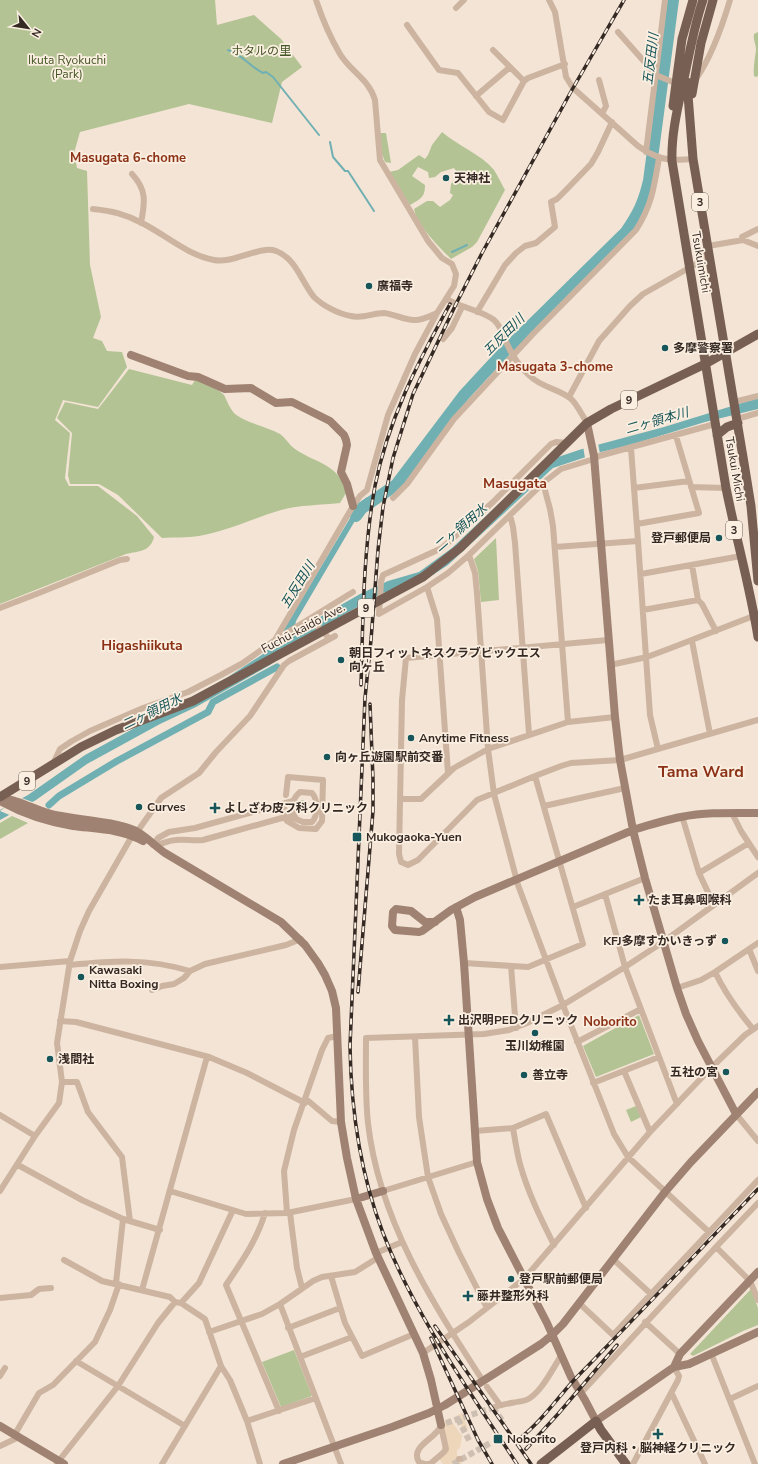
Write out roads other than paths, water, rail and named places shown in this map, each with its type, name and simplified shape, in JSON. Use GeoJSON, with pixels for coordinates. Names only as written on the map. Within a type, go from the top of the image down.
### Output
{"type":"FeatureCollection","features":[{"type":"Feature","properties":{"kind":"main road","name":"3"},"geometry":{"type":"LineString","coordinates":[[690,120],[693,84],[705,26],[713,0]]}},
{"type":"Feature","properties":{"kind":"main road","name":"3"},"geometry":{"type":"LineString","coordinates":[[671,147],[671,118],[682,39],[699,2]]}},
{"type":"Feature","properties":{"kind":"main road","name":"Tsukuimichi"},"geometry":{"type":"LineString","coordinates":[[699,2],[679,99],[671,147],[672,161],[715,423]]}},
{"type":"Feature","properties":{"kind":"main road","name":"Tsukuimichi"},"geometry":{"type":"LineString","coordinates":[[686,70],[687,100],[693,159],[734,403]]}},
{"type":"Feature","properties":{"kind":"main road","name":"Fuchū-kaidō Ave."},"geometry":{"type":"LineString","coordinates":[[53,764],[116,730],[193,701],[423,577],[460,548],[587,423],[611,409],[705,364],[758,334]]}},
{"type":"Feature","properties":{"kind":"main road","name":"3"},"geometry":{"type":"LineString","coordinates":[[734,403],[751,506],[758,578]]}},
{"type":"Feature","properties":{"kind":"main road"},"geometry":{"type":"LineString","coordinates":[[717,435],[737,419]]}},
{"type":"Feature","properties":{"kind":"main road","name":"Tsukui Michi"},"geometry":{"type":"LineString","coordinates":[[715,423],[726,488],[756,615],[758,637]]}},
{"type":"Feature","properties":{"kind":"main road","name":"9"},"geometry":{"type":"LineString","coordinates":[[1,801],[53,764]]}},
{"type":"Feature","properties":{"kind":"main road"},"geometry":{"type":"LineString","coordinates":[[541,1464],[596,1421],[626,1463]]}},
{"type":"Feature","properties":{"kind":"street"},"geometry":{"type":"LineString","coordinates":[[277,638],[353,506],[360,496],[368,490],[388,415],[415,354],[447,299],[456,280],[455,270],[452,264],[442,258],[428,241],[380,160],[372,92],[362,78],[353,70],[340,54],[320,14],[316,0]]}},
{"type":"Feature","properties":{"kind":"street"},"geometry":{"type":"LineString","coordinates":[[456,8],[464,0]]}},
{"type":"Feature","properties":{"kind":"street"},"geometry":{"type":"LineString","coordinates":[[549,0],[555,12],[566,77],[572,88],[638,146],[647,152],[658,158],[672,161],[693,159]]}},
{"type":"Feature","properties":{"kind":"street"},"geometry":{"type":"LineString","coordinates":[[647,152],[665,0]]}},
{"type":"Feature","properties":{"kind":"street"},"geometry":{"type":"LineString","coordinates":[[693,84],[703,69],[726,15],[730,0]]}},
{"type":"Feature","properties":{"kind":"street"},"geometry":{"type":"LineString","coordinates":[[407,25],[439,70],[458,73],[489,112],[503,120],[524,81],[528,78],[565,64]]}},
{"type":"Feature","properties":{"kind":"street"},"geometry":{"type":"LineString","coordinates":[[618,32],[657,75],[675,83]]}},
{"type":"Feature","properties":{"kind":"street"},"geometry":{"type":"LineString","coordinates":[[493,50],[524,81]]}},
{"type":"Feature","properties":{"kind":"street"},"geometry":{"type":"LineString","coordinates":[[476,96],[510,68]]}},
{"type":"Feature","properties":{"kind":"street"},"geometry":{"type":"LineString","coordinates":[[599,80],[606,106],[602,114]]}},
{"type":"Feature","properties":{"kind":"street"},"geometry":{"type":"LineString","coordinates":[[477,312],[505,265],[516,253],[525,246],[536,243],[555,227],[551,202],[567,189],[591,164],[612,122]]}},
{"type":"Feature","properties":{"kind":"street"},"geometry":{"type":"LineString","coordinates":[[393,498],[407,484],[454,420],[512,354],[636,230],[648,210],[653,193],[658,158]]}},
{"type":"Feature","properties":{"kind":"street"},"geometry":{"type":"LineString","coordinates":[[132,174],[140,182],[144,193],[142,223]]}},
{"type":"Feature","properties":{"kind":"street"},"geometry":{"type":"LineString","coordinates":[[93,209],[116,212],[142,223],[194,253],[215,261],[266,250],[275,250],[296,268],[314,296],[319,301],[342,314],[363,317],[384,314],[415,320],[437,314]]}},
{"type":"Feature","properties":{"kind":"street"},"geometry":{"type":"LineString","coordinates":[[743,240],[742,237],[758,229]]}},
{"type":"Feature","properties":{"kind":"street"},"geometry":{"type":"LineString","coordinates":[[569,397],[593,349],[625,312],[643,294],[690,269],[703,259],[708,246],[743,240],[758,246]]}},
{"type":"Feature","properties":{"kind":"street"},"geometry":{"type":"LineString","coordinates":[[447,299],[493,320],[499,326],[506,344],[512,354],[530,377],[572,399],[587,423],[594,457],[615,717],[620,760],[633,830],[645,878],[686,1014],[711,1068],[736,1114],[758,1141]]}},
{"type":"Feature","properties":{"kind":"street"},"geometry":{"type":"LineString","coordinates":[[443,339],[452,328],[462,307]]}},
{"type":"Feature","properties":{"kind":"street"},"geometry":{"type":"LineString","coordinates":[[131,355],[188,376],[198,376],[221,388],[251,388],[276,403],[292,402],[330,421],[344,435],[346,440],[347,445],[341,472],[347,484],[353,506]]}},
{"type":"Feature","properties":{"kind":"street"},"geometry":{"type":"LineString","coordinates":[[734,403],[758,396]]}},
{"type":"Feature","properties":{"kind":"street"},"geometry":{"type":"LineString","coordinates":[[737,419],[758,413]]}},
{"type":"Feature","properties":{"kind":"street"},"geometry":{"type":"LineString","coordinates":[[564,446],[556,442],[551,444],[493,502],[442,548],[383,575],[381,582],[379,614],[427,587],[448,573],[469,555],[543,483],[560,469],[594,457],[676,436],[715,423]]}},
{"type":"Feature","properties":{"kind":"street"},"geometry":{"type":"LineString","coordinates":[[637,524],[699,513],[676,436]]}},
{"type":"Feature","properties":{"kind":"street"},"geometry":{"type":"LineString","coordinates":[[631,448],[650,715],[658,749]]}},
{"type":"Feature","properties":{"kind":"street"},"geometry":{"type":"LineString","coordinates":[[543,483],[550,509],[555,547],[568,722]]}},
{"type":"Feature","properties":{"kind":"street"},"geometry":{"type":"LineString","coordinates":[[634,488],[690,484],[726,488]]}},
{"type":"Feature","properties":{"kind":"street"},"geometry":{"type":"LineString","coordinates":[[510,515],[515,543],[529,734]]}},
{"type":"Feature","properties":{"kind":"street"},"geometry":{"type":"LineString","coordinates":[[555,547],[638,541]]}},
{"type":"Feature","properties":{"kind":"street"},"geometry":{"type":"LineString","coordinates":[[469,555],[475,573],[488,749],[494,794],[516,879],[577,1042],[614,1134],[628,1157],[709,1232]]}},
{"type":"Feature","properties":{"kind":"street"},"geometry":{"type":"LineString","coordinates":[[641,574],[741,556]]}},
{"type":"Feature","properties":{"kind":"street"},"geometry":{"type":"LineString","coordinates":[[0,608],[120,560],[127,559]]}},
{"type":"Feature","properties":{"kind":"street"},"geometry":{"type":"LineString","coordinates":[[692,565],[698,600],[702,604],[716,631]]}},
{"type":"Feature","properties":{"kind":"street"},"geometry":{"type":"LineString","coordinates":[[427,587],[437,620],[448,773]]}},
{"type":"Feature","properties":{"kind":"street"},"geometry":{"type":"LineString","coordinates":[[53,764],[60,749],[72,741],[90,731],[143,708],[188,692],[243,663],[277,638],[311,620],[354,592]]}},
{"type":"Feature","properties":{"kind":"street"},"geometry":{"type":"LineString","coordinates":[[643,610],[698,600]]}},
{"type":"Feature","properties":{"kind":"street"},"geometry":{"type":"LineString","coordinates":[[610,665],[646,657],[692,641],[756,615]]}},
{"type":"Feature","properties":{"kind":"street"},"geometry":{"type":"LineString","coordinates":[[0,1192],[35,1136],[59,1104],[62,1082],[57,1043],[60,1021],[70,963],[89,911],[134,834],[161,798],[199,774],[216,752],[250,716],[284,665],[330,637],[311,620]]}},
{"type":"Feature","properties":{"kind":"street"},"geometry":{"type":"LineString","coordinates":[[608,640],[406,658],[402,700],[400,799],[400,858],[404,864],[408,865],[420,858],[477,800],[535,776],[571,763],[620,760],[758,720]]}},
{"type":"Feature","properties":{"kind":"street"},"geometry":{"type":"LineString","coordinates":[[692,641],[710,734]]}},
{"type":"Feature","properties":{"kind":"street"},"geometry":{"type":"LineString","coordinates":[[400,799],[421,798],[448,773],[488,749],[568,722],[615,717]]}},
{"type":"Feature","properties":{"kind":"street"},"geometry":{"type":"LineString","coordinates":[[464,963],[528,967],[583,944],[535,776]]}},
{"type":"Feature","properties":{"kind":"street"},"geometry":{"type":"LineString","coordinates":[[285,820],[299,828],[316,829],[322,822],[323,780],[288,777],[286,795]]}},
{"type":"Feature","properties":{"kind":"street"},"geometry":{"type":"LineString","coordinates":[[544,806],[625,788]]}},
{"type":"Feature","properties":{"kind":"street"},"geometry":{"type":"LineString","coordinates":[[300,792],[312,794],[316,800],[315,818],[312,822],[303,822],[289,816],[285,820],[203,840],[175,840],[154,845],[158,838],[169,832],[195,828],[293,800],[300,792]]}},
{"type":"Feature","properties":{"kind":"street"},"geometry":{"type":"LineString","coordinates":[[1,801],[14,800],[35,809],[68,817],[116,825],[134,834],[147,838],[165,853],[275,918],[290,929],[300,939],[318,963],[332,991],[336,1008],[341,1122],[356,1199],[378,1255],[423,1353],[438,1409],[444,1423],[446,1449],[430,1464],[419,1462],[417,1453],[422,1446],[440,1430],[444,1423]]}},
{"type":"Feature","properties":{"kind":"street"},"geometry":{"type":"LineString","coordinates":[[293,800],[292,808],[296,818]]}},
{"type":"Feature","properties":{"kind":"street"},"geometry":{"type":"LineString","coordinates":[[1,801],[28,814],[50,821],[134,834]]}},
{"type":"Feature","properties":{"kind":"street"},"geometry":{"type":"LineString","coordinates":[[279,804],[283,806],[286,812],[285,820]]}},
{"type":"Feature","properties":{"kind":"street"},"geometry":{"type":"LineString","coordinates":[[732,812],[758,857]]}},
{"type":"Feature","properties":{"kind":"street"},"geometry":{"type":"LineString","coordinates":[[434,922],[425,922],[411,911],[396,909],[392,912],[392,926],[395,930],[419,932],[434,922],[456,907],[516,879],[633,830],[682,816],[732,812],[758,813]]}},
{"type":"Feature","properties":{"kind":"street"},"geometry":{"type":"LineString","coordinates":[[682,816],[699,873],[714,905]]}},
{"type":"Feature","properties":{"kind":"street"},"geometry":{"type":"LineString","coordinates":[[699,873],[749,843]]}},
{"type":"Feature","properties":{"kind":"street"},"geometry":{"type":"LineString","coordinates":[[561,1356],[534,1395],[525,1400],[497,1406],[485,1384],[452,1334],[417,1274],[402,1242],[384,1191],[368,1124],[366,1038],[415,1038],[494,1033],[516,1028],[563,1005],[664,942],[758,872]]}},
{"type":"Feature","properties":{"kind":"street"},"geometry":{"type":"LineString","coordinates":[[573,907],[645,878]]}},
{"type":"Feature","properties":{"kind":"street"},"geometry":{"type":"LineString","coordinates":[[605,894],[625,967],[677,1104]]}},
{"type":"Feature","properties":{"kind":"street"},"geometry":{"type":"LineString","coordinates":[[456,907],[460,920],[464,963],[478,1162],[487,1199],[498,1228],[552,1335],[573,1381],[596,1421],[674,1367],[689,1364],[758,1332]]}},
{"type":"Feature","properties":{"kind":"street"},"geometry":{"type":"LineString","coordinates":[[152,990],[162,986],[174,984],[184,978],[190,971],[205,964],[286,945],[300,939]]}},
{"type":"Feature","properties":{"kind":"street"},"geometry":{"type":"LineString","coordinates":[[677,988],[701,980],[758,943]]}},
{"type":"Feature","properties":{"kind":"street"},"geometry":{"type":"LineString","coordinates":[[749,949],[758,971]]}},
{"type":"Feature","properties":{"kind":"street"},"geometry":{"type":"LineString","coordinates":[[0,967],[129,960],[167,965],[190,971]]}},
{"type":"Feature","properties":{"kind":"street"},"geometry":{"type":"LineString","coordinates":[[511,966],[516,1028]]}},
{"type":"Feature","properties":{"kind":"street"},"geometry":{"type":"LineString","coordinates":[[423,1353],[452,1334],[524,1279],[650,1132],[711,1068],[756,1027],[739,1013],[724,991],[715,972]]}},
{"type":"Feature","properties":{"kind":"street"},"geometry":{"type":"LineString","coordinates":[[577,1042],[641,1009]]}},
{"type":"Feature","properties":{"kind":"street"},"geometry":{"type":"LineString","coordinates":[[60,1021],[76,1022],[207,1057],[247,1073],[305,1101],[332,1121],[341,1122]]}},
{"type":"Feature","properties":{"kind":"street"},"geometry":{"type":"LineString","coordinates":[[302,1288],[297,1268],[288,1213],[284,1171],[294,1130],[325,1044],[328,1038],[337,1036]]}},
{"type":"Feature","properties":{"kind":"street"},"geometry":{"type":"LineString","coordinates":[[415,1038],[419,1117],[428,1178],[441,1214],[487,1308]]}},
{"type":"Feature","properties":{"kind":"street"},"geometry":{"type":"LineString","coordinates":[[142,1290],[160,1230],[207,1057]]}},
{"type":"Feature","properties":{"kind":"street"},"geometry":{"type":"LineString","coordinates":[[593,1083],[659,1057]]}},
{"type":"Feature","properties":{"kind":"street"},"geometry":{"type":"LineString","coordinates":[[624,1071],[650,1132]]}},
{"type":"Feature","properties":{"kind":"street"},"geometry":{"type":"LineString","coordinates":[[62,1082],[76,1082],[88,1112],[122,1157],[130,1221]]}},
{"type":"Feature","properties":{"kind":"street"},"geometry":{"type":"LineString","coordinates":[[283,1464],[392,1427],[438,1409],[485,1384],[541,1344],[552,1335],[579,1303],[665,1192],[691,1162],[758,1092]]}},
{"type":"Feature","properties":{"kind":"street"},"geometry":{"type":"LineString","coordinates":[[475,1131],[513,1128],[546,1114],[586,1208]]}},
{"type":"Feature","properties":{"kind":"street"},"geometry":{"type":"LineString","coordinates":[[0,1115],[35,1136]]}},
{"type":"Feature","properties":{"kind":"street"},"geometry":{"type":"LineString","coordinates":[[513,1128],[520,1164],[538,1212],[554,1245]]}},
{"type":"Feature","properties":{"kind":"street"},"geometry":{"type":"LineString","coordinates":[[170,1191],[246,1214],[288,1213],[356,1199],[478,1162]]}},
{"type":"Feature","properties":{"kind":"street"},"geometry":{"type":"LineString","coordinates":[[18,1165],[82,1200],[123,1219],[160,1230]]}},
{"type":"Feature","properties":{"kind":"street"},"geometry":{"type":"LineString","coordinates":[[579,1303],[613,1335],[758,1180]]}},
{"type":"Feature","properties":{"kind":"street"},"geometry":{"type":"LineString","coordinates":[[581,1393],[645,1322],[758,1203]]}},
{"type":"Feature","properties":{"kind":"street"},"geometry":{"type":"LineString","coordinates":[[0,1426],[60,1463],[118,1386],[158,1323],[199,1283],[233,1210]]}},
{"type":"Feature","properties":{"kind":"street"},"geometry":{"type":"LineString","coordinates":[[265,1213],[253,1244],[226,1285],[279,1411]]}},
{"type":"Feature","properties":{"kind":"street"},"geometry":{"type":"LineString","coordinates":[[0,1446],[17,1436],[39,1393],[53,1385],[95,1342],[110,1310],[118,1284],[123,1219]]}},
{"type":"Feature","properties":{"kind":"street"},"geometry":{"type":"LineString","coordinates":[[209,1332],[262,1314],[280,1304],[317,1279],[355,1272],[378,1255],[402,1242]]}},
{"type":"Feature","properties":{"kind":"street"},"geometry":{"type":"LineString","coordinates":[[716,1247],[750,1281],[758,1300]]}},
{"type":"Feature","properties":{"kind":"street"},"geometry":{"type":"LineString","coordinates":[[64,1260],[102,1281],[170,1297],[205,1319],[221,1366],[230,1380],[247,1421],[260,1464]]}},
{"type":"Feature","properties":{"kind":"street"},"geometry":{"type":"LineString","coordinates":[[613,1260],[651,1294]]}},
{"type":"Feature","properties":{"kind":"street"},"geometry":{"type":"LineString","coordinates":[[674,1367],[680,1354],[758,1272]]}},
{"type":"Feature","properties":{"kind":"street"},"geometry":{"type":"LineString","coordinates":[[331,1276],[345,1323],[362,1356],[414,1334]]}},
{"type":"Feature","properties":{"kind":"street"},"geometry":{"type":"LineString","coordinates":[[0,1298],[31,1295],[39,1289],[51,1288]]}},
{"type":"Feature","properties":{"kind":"street"},"geometry":{"type":"LineString","coordinates":[[280,1304],[341,1464]]}},
{"type":"Feature","properties":{"kind":"street"},"geometry":{"type":"LineString","coordinates":[[288,1328],[340,1308]]}},
{"type":"Feature","properties":{"kind":"street"},"geometry":{"type":"LineString","coordinates":[[645,1322],[680,1354]]}},
{"type":"Feature","properties":{"kind":"street"},"geometry":{"type":"LineString","coordinates":[[300,1357],[352,1337]]}},
{"type":"Feature","properties":{"kind":"street"},"geometry":{"type":"LineString","coordinates":[[711,1353],[754,1464]]}},
{"type":"Feature","properties":{"kind":"street"},"geometry":{"type":"LineString","coordinates":[[76,1361],[185,1426]]}},
{"type":"Feature","properties":{"kind":"street"},"geometry":{"type":"LineString","coordinates":[[162,1464],[221,1366]]}},
{"type":"Feature","properties":{"kind":"street"},"geometry":{"type":"LineString","coordinates":[[626,1463],[672,1394],[679,1376],[674,1367]]}},
{"type":"Feature","properties":{"kind":"street"},"geometry":{"type":"LineString","coordinates":[[0,1376],[5,1368]]}},
{"type":"Feature","properties":{"kind":"street"},"geometry":{"type":"LineString","coordinates":[[730,1399],[758,1386]]}},
{"type":"Feature","properties":{"kind":"street"},"geometry":{"type":"LineString","coordinates":[[672,1394],[705,1464]]}},
{"type":"Feature","properties":{"kind":"street"},"geometry":{"type":"LineString","coordinates":[[247,1421],[316,1398]]}},
{"type":"Feature","properties":{"kind":"water"},"geometry":{"type":"Polygon","coordinates":[[[758,398],[758,409],[705,422],[627,446],[601,452],[553,468],[448,565],[422,582],[383,593],[359,606],[313,633],[270,665],[196,707],[160,724],[87,764],[36,800],[0,820],[0,810],[28,795],[85,755],[228,677],[263,654],[272,646],[284,629],[359,503],[367,497],[366,509],[359,514],[296,621],[294,632],[360,594],[388,581],[419,572],[452,548],[543,462],[582,449],[664,427],[758,398]]]}},
{"type":"Feature","properties":{"kind":"waterway","name":"五反田川"},"geometry":{"type":"LineString","coordinates":[[356,516],[362,508],[396,485],[464,395],[501,355],[626,232],[634,219],[643,201],[649,181],[673,0]]}},
{"type":"Feature","properties":{"kind":"waterway"},"geometry":{"type":"LineString","coordinates":[[228,50],[238,55],[258,70],[263,73],[266,72],[273,77],[319,135]]}},
{"type":"Feature","properties":{"kind":"waterway"},"geometry":{"type":"LineString","coordinates":[[330,142],[333,157],[345,171],[348,171],[374,211]]}},
{"type":"Feature","properties":{"kind":"waterway"},"geometry":{"type":"LineString","coordinates":[[452,252],[467,245]]}},
{"type":"Feature","properties":{"kind":"waterway","name":"二ヶ領本川"},"geometry":{"type":"LineString","coordinates":[[407,471],[413,469]]}},
{"type":"Feature","properties":{"kind":"waterway"},"geometry":{"type":"LineString","coordinates":[[49,805],[59,796],[117,761],[208,712],[213,702],[277,667]]}},
{"type":"Feature","properties":{"kind":"tunnel"},"geometry":{"type":"LineString","coordinates":[[446,1423],[495,1407]]}},
{"type":"Feature","properties":{"kind":"tunnel"},"geometry":{"type":"LineString","coordinates":[[493,1408],[504,1423]]}},
{"type":"Feature","properties":{"kind":"tunnel"},"geometry":{"type":"LineString","coordinates":[[458,1419],[470,1442]]}},
{"type":"Feature","properties":{"kind":"tunnel"},"geometry":{"type":"LineString","coordinates":[[453,1464],[492,1442]]}},
{"type":"Feature","properties":{"kind":"railway"},"geometry":{"type":"LineString","coordinates":[[517,1464],[462,1381],[410,1293],[383,1233],[375,1210],[368,1187],[358,1141],[352,1094],[350,1046],[365,698],[383,507],[393,458],[413,394],[482,253],[573,88],[624,0]]}},
{"type":"Feature","properties":{"kind":"railway"},"geometry":{"type":"LineString","coordinates":[[361,685],[366,560],[375,486],[388,438],[405,392],[450,304]]}},
{"type":"Feature","properties":{"kind":"railway"},"geometry":{"type":"LineString","coordinates":[[358,992],[373,811],[370,704]]}},
{"type":"Feature","properties":{"kind":"railway"},"geometry":{"type":"LineString","coordinates":[[518,1440],[541,1419],[574,1380],[758,1189]]}},
{"type":"Feature","properties":{"kind":"railway"},"geometry":{"type":"LineString","coordinates":[[435,1326],[531,1464]]}},
{"type":"Feature","properties":{"kind":"railway"},"geometry":{"type":"LineString","coordinates":[[431,1338],[478,1440],[492,1464]]}},
{"type":"Feature","properties":{"kind":"railway"},"geometry":{"type":"LineString","coordinates":[[526,1449],[617,1345]]}},
{"type":"Feature","properties":{"kind":"place","name":"天神社"},"geometry":{"type":"Point","coordinates":[446,178]}},
{"type":"Feature","properties":{"kind":"place","name":"廣福寺"},"geometry":{"type":"Point","coordinates":[369,286]}},
{"type":"Feature","properties":{"kind":"place","name":"多摩警察署"},"geometry":{"type":"Point","coordinates":[665,348]}},
{"type":"Feature","properties":{"kind":"place","name":"登戸郵便局"},"geometry":{"type":"Point","coordinates":[719,538]}},
{"type":"Feature","properties":{"kind":"place","name":"朝日フィットネスクラブビックエス 向ヶ丘"},"geometry":{"type":"Point","coordinates":[341,660]}},
{"type":"Feature","properties":{"kind":"place","name":"Anytime Fitness"},"geometry":{"type":"Point","coordinates":[411,738]}},
{"type":"Feature","properties":{"kind":"place","name":"向ヶ丘遊園駅前交番"},"geometry":{"type":"Point","coordinates":[327,757]}},
{"type":"Feature","properties":{"kind":"place","name":"Curves"},"geometry":{"type":"Point","coordinates":[139,807]}},
{"type":"Feature","properties":{"kind":"place","name":"よしざわ皮フ科クリニック"},"geometry":{"type":"Point","coordinates":[215,808]}},
{"type":"Feature","properties":{"kind":"place","name":"Mukogaoka-Yuen"},"geometry":{"type":"Point","coordinates":[357,837]}},
{"type":"Feature","properties":{"kind":"place","name":"たま耳鼻咽喉科"},"geometry":{"type":"Point","coordinates":[639,900]}},
{"type":"Feature","properties":{"kind":"place","name":"KFJ多摩すかいきっず"},"geometry":{"type":"Point","coordinates":[725,941]}},
{"type":"Feature","properties":{"kind":"place","name":"Kawasaki Nitta Boxing"},"geometry":{"type":"Point","coordinates":[81,977]}},
{"type":"Feature","properties":{"kind":"place","name":"出沢明PEDクリニック"},"geometry":{"type":"Point","coordinates":[449,1020]}},
{"type":"Feature","properties":{"kind":"place","name":"玉川幼稚園"},"geometry":{"type":"Point","coordinates":[535,1033]}},
{"type":"Feature","properties":{"kind":"place","name":"浅間社"},"geometry":{"type":"Point","coordinates":[50,1059]}},
{"type":"Feature","properties":{"kind":"place","name":"五社の宮"},"geometry":{"type":"Point","coordinates":[726,1072]}},
{"type":"Feature","properties":{"kind":"place","name":"善立寺"},"geometry":{"type":"Point","coordinates":[524,1075]}},
{"type":"Feature","properties":{"kind":"place","name":"登戸駅前郵便局"},"geometry":{"type":"Point","coordinates":[511,1279]}},
{"type":"Feature","properties":{"kind":"place","name":"藤井整形外科"},"geometry":{"type":"Point","coordinates":[468,1296]}},
{"type":"Feature","properties":{"kind":"place","name":"登戸内科・脳神経クリニック"},"geometry":{"type":"Point","coordinates":[658,1434]}},
{"type":"Feature","properties":{"kind":"place","name":"Noborito"},"geometry":{"type":"Point","coordinates":[498,1439]}},
{"type":"Feature","properties":{"kind":"district","name":"Masugata 6-chome"},"geometry":{"type":"Point","coordinates":[128,158]}},
{"type":"Feature","properties":{"kind":"district","name":"Masugata 3-chome"},"geometry":{"type":"Point","coordinates":[555,367]}},
{"type":"Feature","properties":{"kind":"district","name":"Masugata"},"geometry":{"type":"Point","coordinates":[515,483]}},
{"type":"Feature","properties":{"kind":"district","name":"Higashiikuta"},"geometry":{"type":"Point","coordinates":[142,645]}},
{"type":"Feature","properties":{"kind":"district","name":"Tama Ward"},"geometry":{"type":"Point","coordinates":[701,772]}},
{"type":"Feature","properties":{"kind":"district","name":"Noborito"},"geometry":{"type":"Point","coordinates":[610,1022]}},
{"type":"Feature","properties":{"kind":"park label","name":"ホタルの里"},"geometry":{"type":"Point","coordinates":[261,51]}},
{"type":"Feature","properties":{"kind":"park label","name":"Ikuta Ryokuchi (Park)"},"geometry":{"type":"Point","coordinates":[67,67]}},
{"type":"Feature","properties":{"kind":"water label","name":"二ヶ領用水"},"geometry":{"type":"Point","coordinates":[461,528]}},
{"type":"Feature","properties":{"kind":"water label","name":"二ヶ領用水"},"geometry":{"type":"Point","coordinates":[152,712]}}]}
